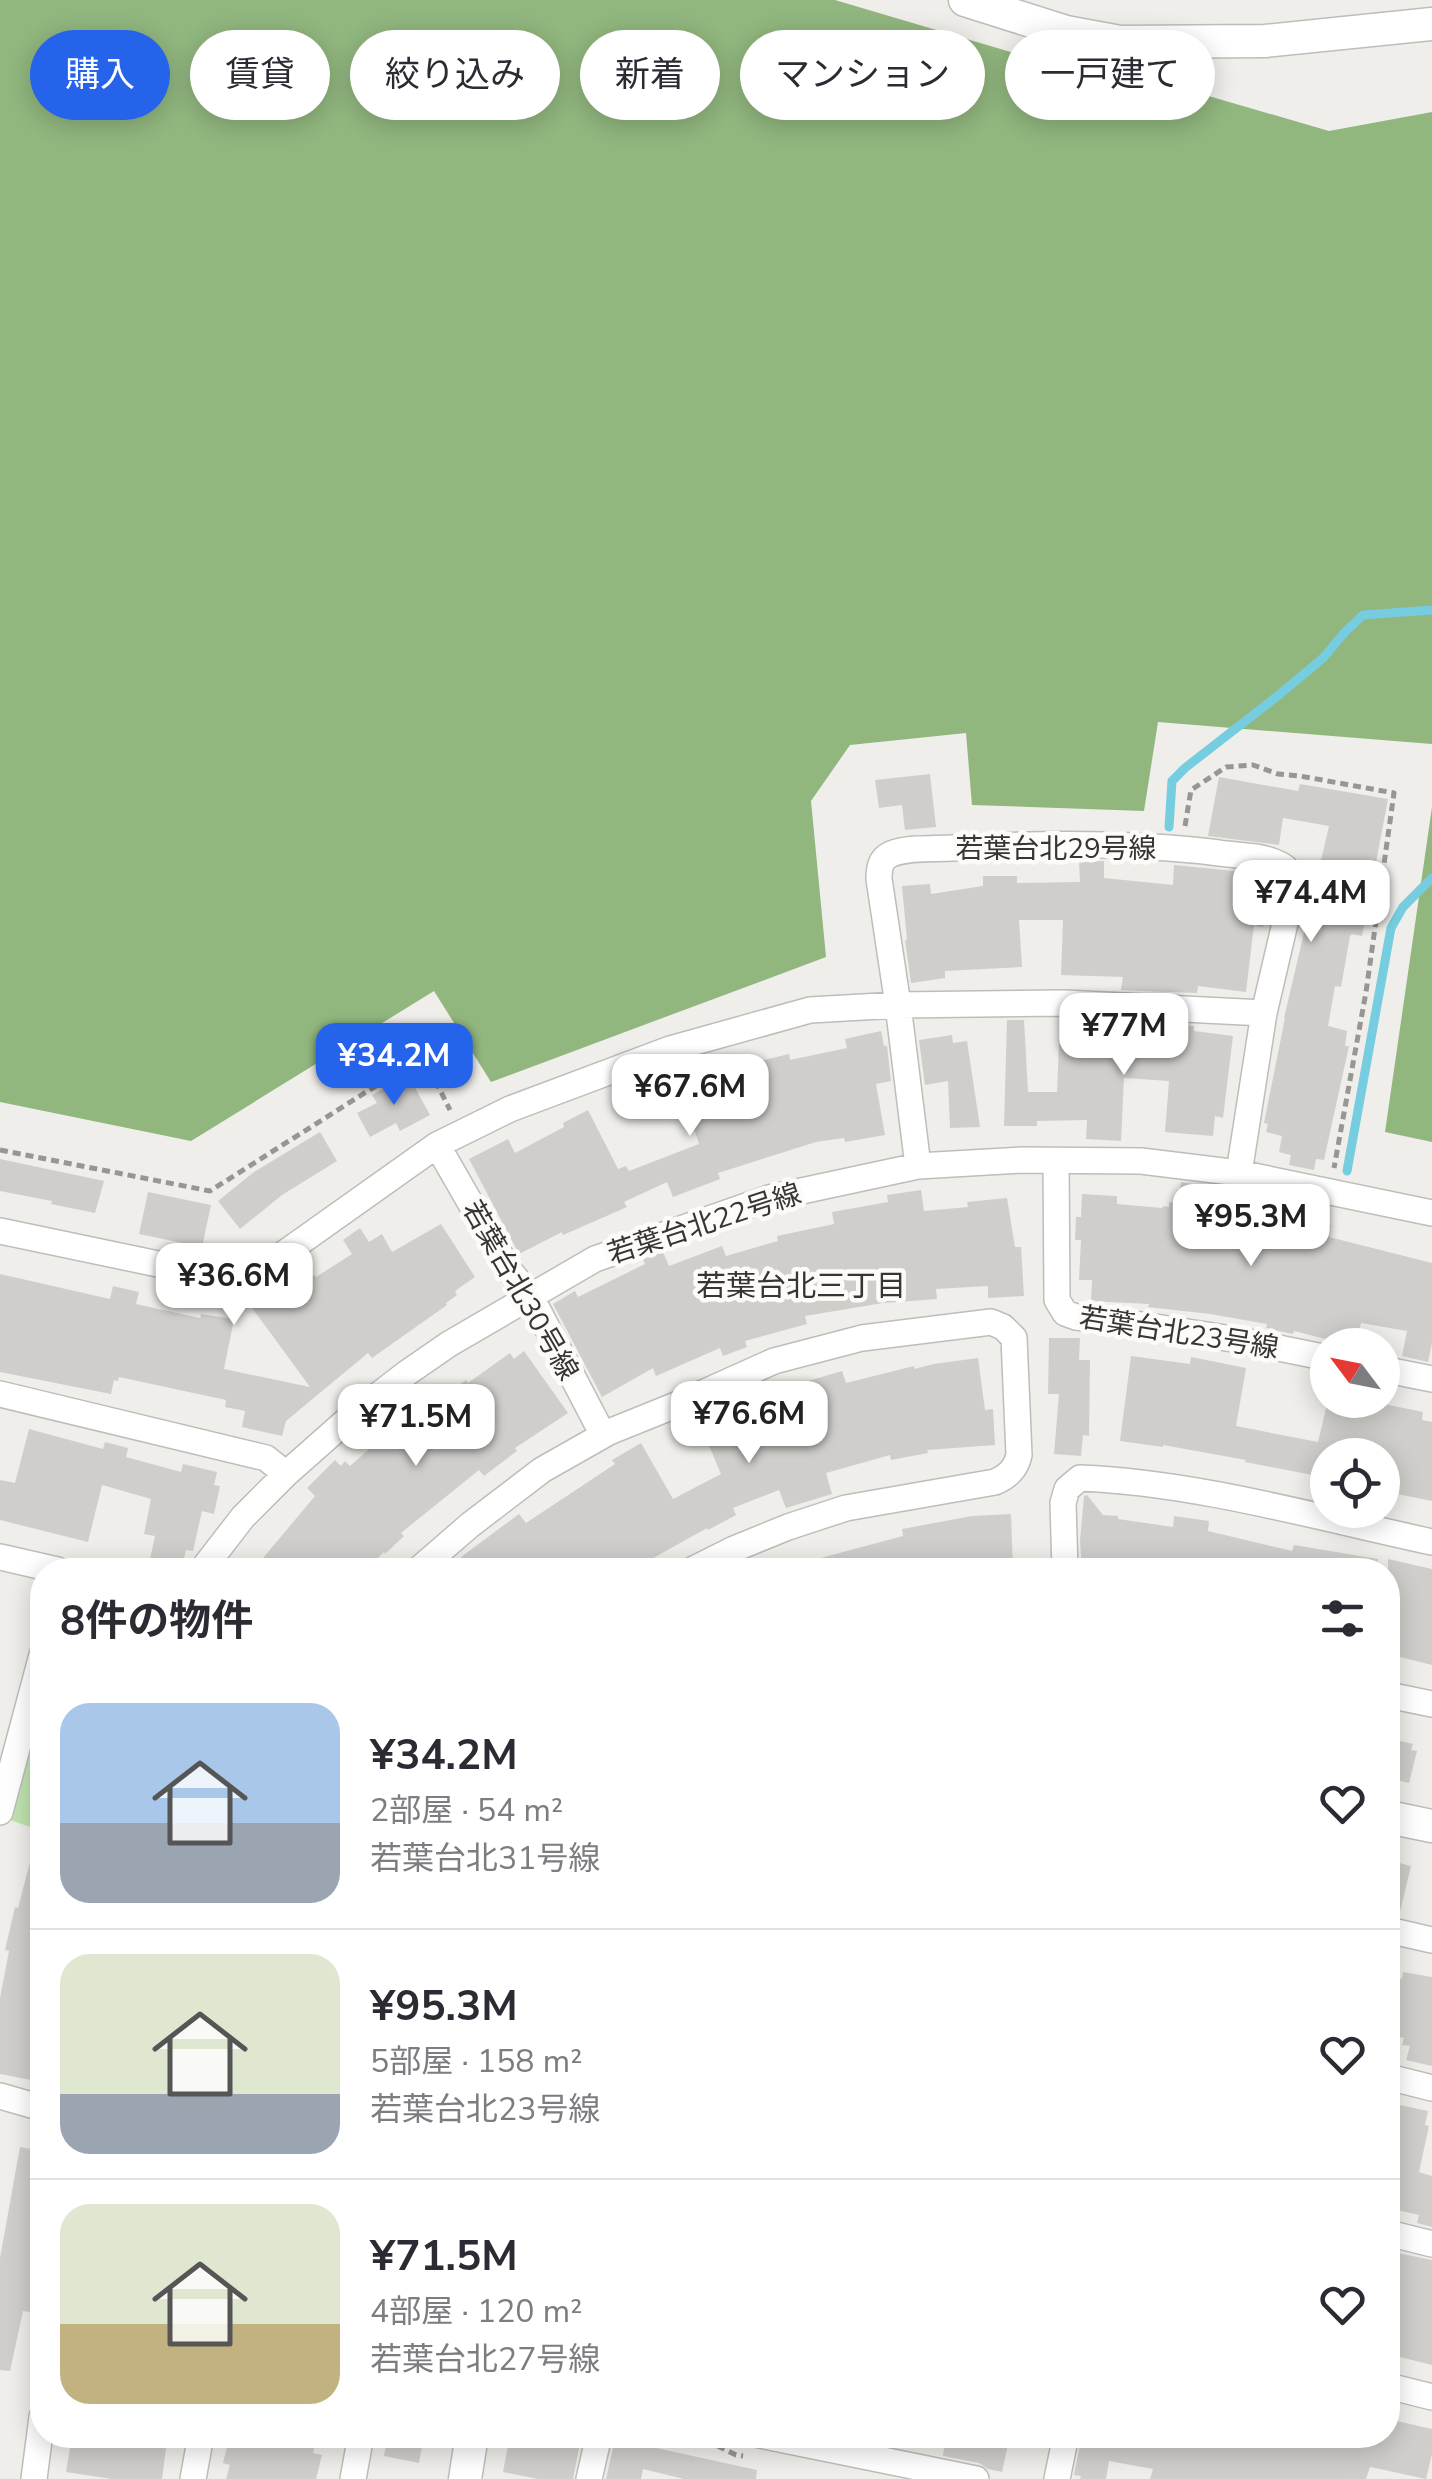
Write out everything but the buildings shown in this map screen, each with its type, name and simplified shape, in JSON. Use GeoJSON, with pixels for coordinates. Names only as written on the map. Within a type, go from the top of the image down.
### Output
{"type":"FeatureCollection","features":[{"type":"Feature","properties":{"kind":"street"},"geometry":{"type":"LineString","coordinates":[[965,0],[1066,32],[1120,42],[1264,41],[1432,24]]}},
{"type":"Feature","properties":{"kind":"street","name":"若葉台北29号線"},"geometry":{"type":"LineString","coordinates":[[918,1166],[880,865],[887,855],[910,850],[1089,844],[1180,848],[1271,860],[1290,873],[1292,889],[1264,1013],[1239,1174]]}},
{"type":"Feature","properties":{"kind":"street"},"geometry":{"type":"LineString","coordinates":[[0,1231],[244,1282],[438,1145],[510,1109],[670,1048],[810,1010],[1064,1003],[1264,1013]]}},
{"type":"Feature","properties":{"kind":"street","name":"若葉台北30号線"},"geometry":{"type":"LineString","coordinates":[[438,1145],[509,1270],[531,1296],[603,1435]]}},
{"type":"Feature","properties":{"kind":"street","name":"若葉台北22号線"},"geometry":{"type":"LineString","coordinates":[[212,1558],[286,1474],[355,1413],[449,1344],[595,1258],[769,1198],[918,1166],[1022,1160],[1141,1162],[1239,1174],[1432,1213]]}},
{"type":"Feature","properties":{"kind":"street","name":"若葉台北23号線"},"geometry":{"type":"LineString","coordinates":[[1056,1161],[1057,1300],[1065,1313],[1310,1355]]}},
{"type":"Feature","properties":{"kind":"street"},"geometry":{"type":"LineString","coordinates":[[432,1558],[542,1470],[603,1435],[774,1361],[862,1338],[992,1322],[1014,1338],[1018,1455],[1017,1464],[1005,1477],[846,1508],[788,1527],[716,1558]]}},
{"type":"Feature","properties":{"kind":"street"},"geometry":{"type":"LineString","coordinates":[[1400,1373],[1432,1380]]}},
{"type":"Feature","properties":{"kind":"street"},"geometry":{"type":"LineString","coordinates":[[0,1394],[266,1458],[286,1474]]}},
{"type":"Feature","properties":{"kind":"street"},"geometry":{"type":"LineString","coordinates":[[1065,1558],[1063,1503],[1067,1488],[1080,1478],[1222,1497],[1432,1542]]}},
{"type":"Feature","properties":{"kind":"street"},"geometry":{"type":"LineString","coordinates":[[0,1558],[30,1564]]}},
{"type":"Feature","properties":{"kind":"street"},"geometry":{"type":"LineString","coordinates":[[1400,1697],[1432,1704]]}},
{"type":"Feature","properties":{"kind":"street"},"geometry":{"type":"LineString","coordinates":[[0,1812],[30,1700]]}},
{"type":"Feature","properties":{"kind":"street"},"geometry":{"type":"LineString","coordinates":[[1400,1819],[1432,1826]]}},
{"type":"Feature","properties":{"kind":"street"},"geometry":{"type":"LineString","coordinates":[[1400,1933],[1432,1940]]}},
{"type":"Feature","properties":{"kind":"street"},"geometry":{"type":"LineString","coordinates":[[1400,2080],[1432,2088]]}},
{"type":"Feature","properties":{"kind":"street"},"geometry":{"type":"LineString","coordinates":[[0,2096],[30,2105]]}},
{"type":"Feature","properties":{"kind":"street"},"geometry":{"type":"LineString","coordinates":[[1400,2236],[1432,2244]]}},
{"type":"Feature","properties":{"kind":"street"},"geometry":{"type":"LineString","coordinates":[[1400,2389],[1432,2398]]}},
{"type":"Feature","properties":{"kind":"street"},"geometry":{"type":"LineString","coordinates":[[34,2479],[38,2448]]}},
{"type":"Feature","properties":{"kind":"street"},"geometry":{"type":"LineString","coordinates":[[193,2479],[199,2448]]}},
{"type":"Feature","properties":{"kind":"street"},"geometry":{"type":"LineString","coordinates":[[353,2479],[359,2448]]}},
{"type":"Feature","properties":{"kind":"street"},"geometry":{"type":"LineString","coordinates":[[465,2479],[470,2448]]}},
{"type":"Feature","properties":{"kind":"street"},"geometry":{"type":"LineString","coordinates":[[589,2479],[596,2448]]}},
{"type":"Feature","properties":{"kind":"street"},"geometry":{"type":"LineString","coordinates":[[824,2448],[976,2479]]}},
{"type":"Feature","properties":{"kind":"street"},"geometry":{"type":"LineString","coordinates":[[1057,2479],[1063,2448]]}},
{"type":"Feature","properties":{"kind":"path"},"geometry":{"type":"LineString","coordinates":[[1180,848],[1192,790],[1226,767],[1253,765],[1278,774],[1394,793],[1366,992],[1330,1191]]}},
{"type":"Feature","properties":{"kind":"path"},"geometry":{"type":"LineString","coordinates":[[0,1150],[210,1192],[423,1056],[462,1133]]}},
{"type":"Feature","properties":{"kind":"green space"},"geometry":{"type":"Polygon","coordinates":[[[0,0],[835,0],[936,30],[740,30],[740,120],[985,120],[985,44],[1005,50],[1005,120],[1215,120],[1215,98],[1329,131],[1432,112],[1432,744],[1158,722],[1144,811],[972,805],[966,733],[850,745],[811,801],[826,957],[491,1082],[434,991],[191,1141],[0,1102],[0,0]]]}},
{"type":"Feature","properties":{"kind":"green space"},"geometry":{"type":"Polygon","coordinates":[[[1432,807],[1432,1142],[1385,1132],[1432,807]]]}},
{"type":"Feature","properties":{"kind":"green space"},"geometry":{"type":"Polygon","coordinates":[[[30,1746],[30,1827],[10,1820],[30,1746]]]}},
{"type":"Feature","properties":{"kind":"waterway"},"geometry":{"type":"LineString","coordinates":[[1169,827],[1172,781],[1323,658],[1363,615],[1432,610]]}},
{"type":"Feature","properties":{"kind":"waterway"},"geometry":{"type":"LineString","coordinates":[[1347,1171],[1391,928],[1403,907],[1432,878]]}},
{"type":"Feature","properties":{"kind":"district","name":"若葉台北三丁目"},"geometry":{"type":"Point","coordinates":[801,1286]}}]}
